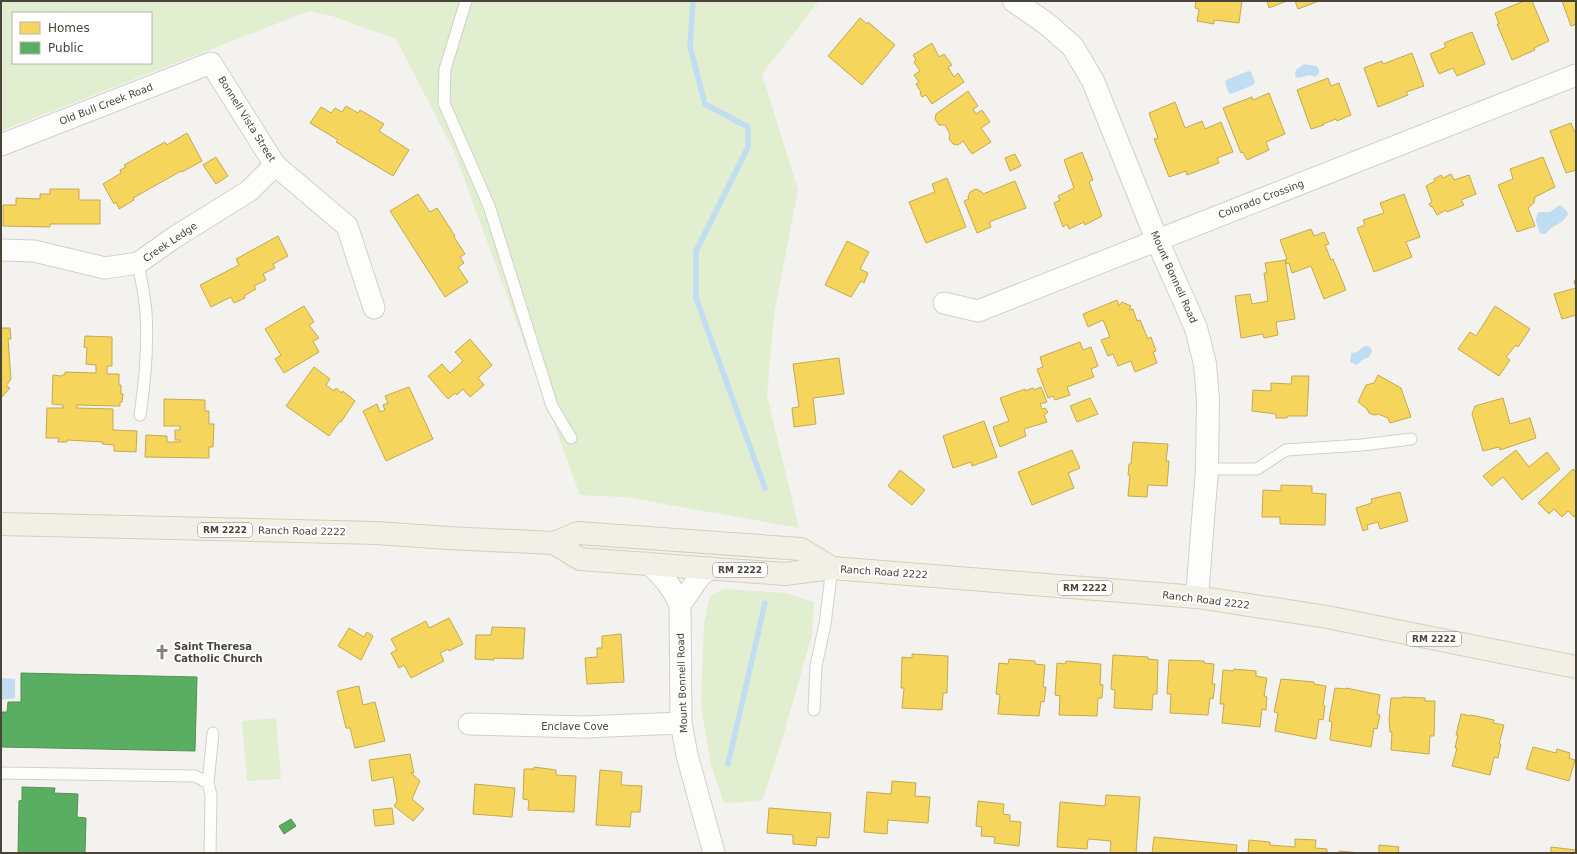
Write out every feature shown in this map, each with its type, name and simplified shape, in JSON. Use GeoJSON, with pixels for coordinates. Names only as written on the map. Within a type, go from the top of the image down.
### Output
{"type":"FeatureCollection","features":[{"type":"Feature","properties":{"kind":"main road","name":"Ranch Road 2222"},"geometry":{"type":"LineString","coordinates":[[1,524],[376,533],[554,543],[578,533],[801,549],[832,568]]}},
{"type":"Feature","properties":{"kind":"main road","name":"Ranch Road 2222"},"geometry":{"type":"LineString","coordinates":[[554,543],[580,558],[785,574],[832,568],[1197,597],[1327,617],[1576,667]]}},
{"type":"Feature","properties":{"kind":"street","name":"Mount Bonnell Road"},"geometry":{"type":"LineString","coordinates":[[1014,1],[1047,24],[1073,47],[1093,81],[1157,240],[1196,328],[1205,364],[1208,399],[1207,469],[1197,597]]}},
{"type":"Feature","properties":{"kind":"street","name":"Old Bull Creek Road"},"geometry":{"type":"LineString","coordinates":[[1,145],[211,63]]}},
{"type":"Feature","properties":{"kind":"street","name":"Bonnell Vista Street"},"geometry":{"type":"LineString","coordinates":[[211,63],[275,165],[347,226],[374,308]]}},
{"type":"Feature","properties":{"kind":"street","name":"Colorado Crossing"},"geometry":{"type":"LineString","coordinates":[[944,303],[978,311],[1576,75]]}},
{"type":"Feature","properties":{"kind":"street","name":"Creek Ledge"},"geometry":{"type":"LineString","coordinates":[[1,250],[34,251],[105,268],[138,263],[175,237],[249,192],[275,165]]}},
{"type":"Feature","properties":{"kind":"street","name":"Mount Bonnell Road"},"geometry":{"type":"LineString","coordinates":[[648,563],[665,578],[676,594],[680,605],[681,723],[687,755],[714,853]]}},
{"type":"Feature","properties":{"kind":"street"},"geometry":{"type":"LineString","coordinates":[[680,605],[700,576],[712,568]]}},
{"type":"Feature","properties":{"kind":"street","name":"Enclave Cove"},"geometry":{"type":"LineString","coordinates":[[469,724],[584,727],[681,723]]}},
{"type":"Feature","properties":{"kind":"lane"},"geometry":{"type":"LineString","coordinates":[[466,1],[445,69],[444,103],[489,206],[552,406],[571,438]]}},
{"type":"Feature","properties":{"kind":"lane"},"geometry":{"type":"LineString","coordinates":[[138,263],[146,312],[143,393],[140,415]]}},
{"type":"Feature","properties":{"kind":"lane"},"geometry":{"type":"LineString","coordinates":[[1207,469],[1257,469],[1286,450],[1362,445],[1411,439]]}},
{"type":"Feature","properties":{"kind":"lane"},"geometry":{"type":"LineString","coordinates":[[814,710],[816,666],[825,624],[832,568]]}},
{"type":"Feature","properties":{"kind":"lane"},"geometry":{"type":"LineString","coordinates":[[210,853],[211,795],[208,783],[213,733]]}},
{"type":"Feature","properties":{"kind":"lane"},"geometry":{"type":"LineString","coordinates":[[1,773],[195,776],[208,783]]}},
{"type":"Feature","properties":{"kind":"green space"},"geometry":{"type":"Polygon","coordinates":[[[1,1],[819,1],[762,74],[798,190],[774,314],[767,396],[799,528],[625,497],[580,495],[454,151],[396,39],[332,16],[309,11],[1,131],[1,1]]]}},
{"type":"Feature","properties":{"kind":"green space"},"geometry":{"type":"Polygon","coordinates":[[[724,589],[785,593],[814,602],[812,635],[782,740],[762,801],[724,803],[711,765],[701,705],[704,623],[710,596],[724,589]]]}},
{"type":"Feature","properties":{"kind":"green space"},"geometry":{"type":"Polygon","coordinates":[[[276,718],[281,779],[247,781],[242,721],[276,718]]]}},
{"type":"Feature","properties":{"kind":"water"},"geometry":{"type":"Polygon","coordinates":[[[1304,64],[1316,66],[1319,69],[1319,74],[1315,77],[1310,75],[1298,78],[1295,76],[1296,70],[1304,64]]]}},
{"type":"Feature","properties":{"kind":"water"},"geometry":{"type":"Polygon","coordinates":[[[1248,71],[1251,72],[1255,82],[1253,85],[1231,94],[1228,92],[1225,82],[1226,80],[1248,71]]]}},
{"type":"Feature","properties":{"kind":"water"},"geometry":{"type":"Polygon","coordinates":[[[1560,205],[1568,214],[1566,218],[1551,228],[1546,234],[1540,234],[1536,221],[1537,214],[1540,212],[1550,212],[1560,205]]]}},
{"type":"Feature","properties":{"kind":"water"},"geometry":{"type":"Polygon","coordinates":[[[1365,346],[1370,347],[1372,351],[1369,357],[1362,360],[1357,365],[1350,362],[1351,353],[1357,352],[1365,346]]]}},
{"type":"Feature","properties":{"kind":"water"},"geometry":{"type":"Polygon","coordinates":[[[1,678],[15,679],[15,698],[1,700],[1,678]]]}},
{"type":"Feature","properties":{"kind":"building: Homes"},"geometry":{"type":"Polygon","coordinates":[[[1196,1],[1242,1],[1239,23],[1214,20],[1214,24],[1197,21],[1199,9],[1195,8],[1196,1]]]}},
{"type":"Feature","properties":{"kind":"building: Homes"},"geometry":{"type":"Polygon","coordinates":[[[1267,1],[1287,1],[1269,8],[1267,1]]]}},
{"type":"Feature","properties":{"kind":"building: Homes"},"geometry":{"type":"Polygon","coordinates":[[[1295,1],[1319,1],[1298,9],[1295,1]]]}},
{"type":"Feature","properties":{"kind":"building: Homes"},"geometry":{"type":"Polygon","coordinates":[[[1524,1],[1532,1],[1549,41],[1534,48],[1535,50],[1512,60],[1497,24],[1499,24],[1495,13],[1524,1]]]}},
{"type":"Feature","properties":{"kind":"building: Homes"},"geometry":{"type":"Polygon","coordinates":[[[1562,1],[1576,1],[1576,24],[1571,26],[1562,1]]]}},
{"type":"Feature","properties":{"kind":"building: Homes"},"geometry":{"type":"Polygon","coordinates":[[[860,18],[867,24],[868,22],[895,45],[862,85],[828,56],[860,18]]]}},
{"type":"Feature","properties":{"kind":"building: Homes"},"geometry":{"type":"Polygon","coordinates":[[[1472,32],[1485,64],[1457,76],[1453,68],[1439,74],[1430,54],[1446,47],[1444,43],[1472,32]]]}},
{"type":"Feature","properties":{"kind":"building: Homes"},"geometry":{"type":"Polygon","coordinates":[[[932,43],[939,57],[944,54],[952,65],[948,67],[954,77],[958,73],[964,82],[932,104],[926,95],[922,97],[916,84],[919,82],[914,75],[920,71],[914,62],[916,60],[913,55],[932,43]]]}},
{"type":"Feature","properties":{"kind":"building: Homes"},"geometry":{"type":"Polygon","coordinates":[[[1412,53],[1424,86],[1406,92],[1408,95],[1378,107],[1364,68],[1382,61],[1383,64],[1412,53]]]}},
{"type":"Feature","properties":{"kind":"building: Homes"},"geometry":{"type":"Polygon","coordinates":[[[1328,78],[1331,86],[1339,83],[1351,115],[1311,129],[1297,90],[1328,78]]]}},
{"type":"Feature","properties":{"kind":"building: Homes"},"geometry":{"type":"Polygon","coordinates":[[[968,91],[978,106],[973,109],[976,114],[982,110],[990,122],[981,128],[991,142],[972,154],[963,141],[958,145],[953,144],[949,139],[950,134],[945,125],[939,125],[935,119],[936,114],[968,91]]]}},
{"type":"Feature","properties":{"kind":"building: Homes"},"geometry":{"type":"Polygon","coordinates":[[[1269,93],[1285,134],[1266,142],[1269,150],[1247,160],[1243,152],[1241,153],[1223,108],[1252,97],[1253,100],[1269,93]]]}},
{"type":"Feature","properties":{"kind":"building: Homes"},"geometry":{"type":"Polygon","coordinates":[[[1175,102],[1185,128],[1202,121],[1205,129],[1221,122],[1233,152],[1217,158],[1219,163],[1187,175],[1186,171],[1169,177],[1154,139],[1158,138],[1149,113],[1175,102]]]}},
{"type":"Feature","properties":{"kind":"building: Homes"},"geometry":{"type":"Polygon","coordinates":[[[346,106],[358,113],[360,110],[384,124],[379,131],[409,150],[393,176],[336,142],[338,140],[310,123],[321,107],[331,113],[335,108],[342,112],[346,106]]]}},
{"type":"Feature","properties":{"kind":"building: Homes"},"geometry":{"type":"Polygon","coordinates":[[[1571,123],[1574,131],[1576,131],[1576,170],[1566,173],[1550,131],[1571,123]]]}},
{"type":"Feature","properties":{"kind":"building: Homes"},"geometry":{"type":"Polygon","coordinates":[[[187,133],[202,161],[133,198],[134,200],[119,209],[116,202],[114,204],[103,184],[121,173],[120,170],[126,167],[124,165],[165,142],[167,145],[187,133]]]}},
{"type":"Feature","properties":{"kind":"building: Homes"},"geometry":{"type":"Polygon","coordinates":[[[1082,152],[1093,180],[1089,182],[1102,216],[1085,225],[1084,222],[1069,229],[1067,224],[1063,227],[1054,203],[1060,200],[1058,196],[1074,188],[1064,160],[1082,152]]]}},
{"type":"Feature","properties":{"kind":"building: Homes"},"geometry":{"type":"Polygon","coordinates":[[[1015,154],[1021,166],[1010,171],[1005,158],[1015,154]]]}},
{"type":"Feature","properties":{"kind":"building: Homes"},"geometry":{"type":"Polygon","coordinates":[[[216,157],[228,176],[216,184],[203,165],[216,157]]]}},
{"type":"Feature","properties":{"kind":"building: Homes"},"geometry":{"type":"Polygon","coordinates":[[[1543,157],[1555,187],[1535,197],[1534,203],[1528,208],[1535,226],[1517,232],[1498,185],[1513,179],[1510,169],[1543,157]]]}},
{"type":"Feature","properties":{"kind":"building: Homes"},"geometry":{"type":"Polygon","coordinates":[[[1451,174],[1454,180],[1469,175],[1476,194],[1461,200],[1464,205],[1447,212],[1446,210],[1437,215],[1432,206],[1431,207],[1429,204],[1432,202],[1426,186],[1435,181],[1434,179],[1441,175],[1443,178],[1451,174]]]}},
{"type":"Feature","properties":{"kind":"building: Homes"},"geometry":{"type":"Polygon","coordinates":[[[947,178],[966,227],[926,243],[909,202],[935,192],[932,184],[947,178]]]}},
{"type":"Feature","properties":{"kind":"building: Homes"},"geometry":{"type":"Polygon","coordinates":[[[1015,181],[1026,208],[989,222],[991,227],[977,233],[964,201],[969,199],[968,197],[970,192],[976,189],[983,194],[1015,181]]]}},
{"type":"Feature","properties":{"kind":"building: Homes"},"geometry":{"type":"Polygon","coordinates":[[[50,189],[79,189],[79,200],[100,200],[100,224],[50,224],[50,227],[3,226],[3,205],[16,205],[16,198],[40,199],[40,194],[50,194],[50,189]]]}},
{"type":"Feature","properties":{"kind":"building: Homes"},"geometry":{"type":"Polygon","coordinates":[[[418,194],[430,212],[437,208],[465,254],[460,257],[464,263],[458,267],[468,282],[445,297],[390,211],[418,194]]]}},
{"type":"Feature","properties":{"kind":"building: Homes"},"geometry":{"type":"Polygon","coordinates":[[[1404,194],[1420,237],[1406,242],[1412,257],[1374,272],[1357,228],[1365,225],[1363,220],[1384,213],[1380,203],[1404,194]]]}},
{"type":"Feature","properties":{"kind":"building: Homes"},"geometry":{"type":"Polygon","coordinates":[[[1311,229],[1314,236],[1324,232],[1329,244],[1325,245],[1331,260],[1333,259],[1346,290],[1324,299],[1311,266],[1292,273],[1289,263],[1287,264],[1285,260],[1287,259],[1280,240],[1311,229]]]}},
{"type":"Feature","properties":{"kind":"building: Homes"},"geometry":{"type":"Polygon","coordinates":[[[278,236],[288,256],[273,264],[275,268],[263,274],[266,280],[254,286],[256,289],[244,296],[245,298],[234,303],[231,297],[211,307],[200,285],[239,265],[236,259],[278,236]]]}},
{"type":"Feature","properties":{"kind":"building: Homes"},"geometry":{"type":"Polygon","coordinates":[[[847,241],[869,252],[860,269],[868,273],[864,283],[861,281],[851,297],[825,285],[847,241]]]}},
{"type":"Feature","properties":{"kind":"building: Homes"},"geometry":{"type":"Polygon","coordinates":[[[1285,260],[1295,319],[1276,322],[1278,335],[1264,338],[1263,334],[1241,338],[1235,296],[1250,294],[1252,304],[1268,301],[1264,273],[1267,273],[1265,263],[1285,260]]]}},
{"type":"Feature","properties":{"kind":"building: Homes"},"geometry":{"type":"Polygon","coordinates":[[[1576,288],[1576,315],[1562,319],[1554,294],[1576,288]]]}},
{"type":"Feature","properties":{"kind":"building: Homes"},"geometry":{"type":"Polygon","coordinates":[[[1117,300],[1119,306],[1122,302],[1131,306],[1129,310],[1133,309],[1137,321],[1140,320],[1148,339],[1151,337],[1156,351],[1153,352],[1157,363],[1135,372],[1131,361],[1118,366],[1113,354],[1108,356],[1101,340],[1110,337],[1103,320],[1088,327],[1083,314],[1117,300]]]}},
{"type":"Feature","properties":{"kind":"building: Homes"},"geometry":{"type":"Polygon","coordinates":[[[304,306],[314,322],[309,325],[319,338],[313,341],[319,352],[284,373],[275,359],[281,355],[265,329],[304,306]]]}},
{"type":"Feature","properties":{"kind":"building: Homes"},"geometry":{"type":"Polygon","coordinates":[[[1495,306],[1530,329],[1518,347],[1516,345],[1506,357],[1510,360],[1499,376],[1458,349],[1470,332],[1476,336],[1495,306]]]}},
{"type":"Feature","properties":{"kind":"building: Homes"},"geometry":{"type":"Polygon","coordinates":[[[1,328],[10,328],[11,339],[8,339],[11,379],[6,386],[10,388],[1,398],[1,328]]]}},
{"type":"Feature","properties":{"kind":"building: Homes"},"geometry":{"type":"Polygon","coordinates":[[[85,336],[112,337],[112,366],[107,366],[107,374],[119,374],[119,385],[121,385],[121,394],[123,394],[120,406],[77,405],[77,408],[113,409],[113,430],[137,431],[136,452],[114,451],[114,445],[102,444],[103,442],[67,440],[67,442],[58,442],[59,438],[46,438],[47,408],[63,408],[63,405],[52,404],[53,375],[61,376],[65,374],[65,372],[96,373],[96,365],[86,364],[87,348],[84,347],[85,336]]]}},
{"type":"Feature","properties":{"kind":"building: Homes"},"geometry":{"type":"Polygon","coordinates":[[[470,339],[492,365],[478,378],[484,385],[470,397],[463,389],[457,395],[455,393],[448,399],[428,376],[442,364],[450,373],[463,361],[455,352],[470,339]]]}},
{"type":"Feature","properties":{"kind":"building: Homes"},"geometry":{"type":"Polygon","coordinates":[[[1080,342],[1083,350],[1091,347],[1098,366],[1091,369],[1094,377],[1067,387],[1070,395],[1055,400],[1053,396],[1048,398],[1037,369],[1043,367],[1040,357],[1080,342]]]}},
{"type":"Feature","properties":{"kind":"building: Homes"},"geometry":{"type":"Polygon","coordinates":[[[839,358],[844,394],[813,398],[816,424],[794,427],[792,408],[799,407],[793,364],[839,358]]]}},
{"type":"Feature","properties":{"kind":"building: Homes"},"geometry":{"type":"Polygon","coordinates":[[[314,367],[330,379],[326,385],[334,391],[336,388],[342,393],[343,391],[355,401],[341,422],[340,421],[329,436],[286,406],[314,367]]]}},
{"type":"Feature","properties":{"kind":"building: Homes"},"geometry":{"type":"Polygon","coordinates":[[[1378,375],[1401,388],[1411,417],[1390,423],[1388,418],[1378,414],[1374,415],[1369,413],[1367,409],[1358,402],[1366,385],[1374,383],[1378,375]]]}},
{"type":"Feature","properties":{"kind":"building: Homes"},"geometry":{"type":"Polygon","coordinates":[[[1292,376],[1309,376],[1307,416],[1287,416],[1287,418],[1276,418],[1276,414],[1252,411],[1253,390],[1271,391],[1271,383],[1291,384],[1292,376]]]}},
{"type":"Feature","properties":{"kind":"building: Homes"},"geometry":{"type":"Polygon","coordinates":[[[409,387],[433,439],[386,461],[363,411],[377,404],[380,412],[385,410],[383,405],[388,403],[385,396],[409,387]]]}},
{"type":"Feature","properties":{"kind":"building: Homes"},"geometry":{"type":"Polygon","coordinates":[[[1041,387],[1047,402],[1040,404],[1042,409],[1045,408],[1048,412],[1044,415],[1047,422],[1024,429],[1026,436],[1000,447],[993,427],[1009,421],[1000,398],[1025,389],[1025,391],[1033,388],[1034,390],[1041,387]]]}},
{"type":"Feature","properties":{"kind":"building: Homes"},"geometry":{"type":"Polygon","coordinates":[[[1090,398],[1098,414],[1077,422],[1070,406],[1090,398]]]}},
{"type":"Feature","properties":{"kind":"building: Homes"},"geometry":{"type":"Polygon","coordinates":[[[1503,398],[1510,424],[1530,418],[1536,438],[1500,450],[1499,447],[1483,451],[1472,414],[1475,406],[1503,398]]]}},
{"type":"Feature","properties":{"kind":"building: Homes"},"geometry":{"type":"Polygon","coordinates":[[[164,399],[205,400],[205,411],[209,411],[209,424],[214,424],[213,447],[209,447],[209,458],[145,457],[146,435],[167,436],[167,442],[180,442],[180,440],[175,440],[175,430],[180,430],[180,426],[164,426],[164,399]]]}},
{"type":"Feature","properties":{"kind":"building: Homes"},"geometry":{"type":"Polygon","coordinates":[[[984,421],[997,457],[972,466],[971,462],[953,468],[943,436],[984,421]]]}},
{"type":"Feature","properties":{"kind":"building: Homes"},"geometry":{"type":"Polygon","coordinates":[[[1133,442],[1168,444],[1166,461],[1169,461],[1167,486],[1148,485],[1147,497],[1128,496],[1130,475],[1128,475],[1129,464],[1131,464],[1133,442]]]}},
{"type":"Feature","properties":{"kind":"building: Homes"},"geometry":{"type":"Polygon","coordinates":[[[1072,450],[1080,468],[1068,473],[1074,488],[1032,505],[1018,472],[1072,450]]]}},
{"type":"Feature","properties":{"kind":"building: Homes"},"geometry":{"type":"Polygon","coordinates":[[[1516,450],[1529,467],[1547,452],[1560,469],[1522,500],[1503,477],[1492,486],[1483,476],[1516,450]]]}},
{"type":"Feature","properties":{"kind":"building: Homes"},"geometry":{"type":"Polygon","coordinates":[[[1573,469],[1576,472],[1576,515],[1574,517],[1568,511],[1562,517],[1554,509],[1549,514],[1538,503],[1573,469]]]}},
{"type":"Feature","properties":{"kind":"building: Homes"},"geometry":{"type":"Polygon","coordinates":[[[900,470],[925,490],[912,505],[888,486],[900,470]]]}},
{"type":"Feature","properties":{"kind":"building: Homes"},"geometry":{"type":"Polygon","coordinates":[[[1281,485],[1312,486],[1312,493],[1326,494],[1325,525],[1280,524],[1280,517],[1262,517],[1263,490],[1281,491],[1281,485]]]}},
{"type":"Feature","properties":{"kind":"building: Homes"},"geometry":{"type":"Polygon","coordinates":[[[1400,492],[1408,521],[1380,529],[1378,522],[1367,525],[1368,529],[1363,531],[1356,508],[1372,503],[1371,499],[1400,492]]]}},
{"type":"Feature","properties":{"kind":"building: Homes"},"geometry":{"type":"Polygon","coordinates":[[[449,618],[463,644],[449,651],[448,649],[440,653],[444,661],[411,678],[404,665],[399,668],[391,653],[397,650],[391,639],[426,621],[429,628],[449,618]]]}},
{"type":"Feature","properties":{"kind":"building: Homes"},"geometry":{"type":"Polygon","coordinates":[[[492,627],[525,628],[523,659],[475,659],[476,635],[491,635],[492,627]]]}},
{"type":"Feature","properties":{"kind":"building: Homes"},"geometry":{"type":"Polygon","coordinates":[[[349,628],[364,637],[367,632],[373,636],[361,660],[338,646],[349,628]]]}},
{"type":"Feature","properties":{"kind":"building: Homes"},"geometry":{"type":"Polygon","coordinates":[[[621,634],[624,682],[587,684],[585,658],[597,657],[597,648],[602,648],[602,636],[621,634]]]}},
{"type":"Feature","properties":{"kind":"building: Homes"},"geometry":{"type":"Polygon","coordinates":[[[912,654],[948,656],[947,693],[943,693],[942,710],[902,708],[904,688],[901,688],[902,657],[912,658],[912,654]]]}},
{"type":"Feature","properties":{"kind":"building: Homes"},"geometry":{"type":"Polygon","coordinates":[[[1113,655],[1148,657],[1148,659],[1158,660],[1157,694],[1153,694],[1152,710],[1114,708],[1115,690],[1111,689],[1113,655]]]}},
{"type":"Feature","properties":{"kind":"building: Homes"},"geometry":{"type":"Polygon","coordinates":[[[1009,659],[1035,661],[1035,664],[1045,665],[1043,687],[1046,687],[1044,702],[1041,701],[1039,716],[998,714],[1000,695],[996,694],[999,663],[1008,664],[1009,659]]]}},
{"type":"Feature","properties":{"kind":"building: Homes"},"geometry":{"type":"Polygon","coordinates":[[[1169,660],[1204,661],[1204,663],[1214,664],[1212,684],[1215,684],[1213,699],[1210,698],[1208,715],[1170,713],[1171,694],[1167,694],[1169,660]]]}},
{"type":"Feature","properties":{"kind":"building: Homes"},"geometry":{"type":"Polygon","coordinates":[[[1066,661],[1101,664],[1100,684],[1103,685],[1102,698],[1098,698],[1097,716],[1059,715],[1060,696],[1055,695],[1057,663],[1065,664],[1066,661]]]}},
{"type":"Feature","properties":{"kind":"building: Homes"},"geometry":{"type":"Polygon","coordinates":[[[1234,669],[1256,671],[1256,676],[1267,678],[1264,696],[1267,697],[1266,710],[1262,709],[1260,727],[1222,723],[1224,704],[1220,704],[1223,670],[1233,671],[1234,669]]]}},
{"type":"Feature","properties":{"kind":"building: Homes"},"geometry":{"type":"Polygon","coordinates":[[[1281,679],[1314,682],[1314,684],[1326,686],[1323,705],[1325,706],[1323,720],[1319,719],[1316,739],[1275,731],[1278,713],[1274,712],[1281,679]]]}},
{"type":"Feature","properties":{"kind":"building: Homes"},"geometry":{"type":"Polygon","coordinates":[[[359,686],[363,705],[375,702],[385,741],[355,748],[350,728],[346,728],[337,691],[359,686]]]}},
{"type":"Feature","properties":{"kind":"building: Homes"},"geometry":{"type":"Polygon","coordinates":[[[1335,688],[1346,688],[1380,695],[1377,714],[1380,715],[1377,729],[1374,728],[1371,747],[1330,740],[1332,722],[1329,721],[1335,688]]]}},
{"type":"Feature","properties":{"kind":"building: Homes"},"geometry":{"type":"Polygon","coordinates":[[[1391,698],[1425,698],[1425,701],[1435,701],[1434,736],[1430,736],[1429,754],[1391,750],[1392,732],[1390,732],[1389,719],[1391,698]]]}},
{"type":"Feature","properties":{"kind":"building: Homes"},"geometry":{"type":"Polygon","coordinates":[[[1461,714],[1494,720],[1493,723],[1504,725],[1499,744],[1501,744],[1498,758],[1494,757],[1490,775],[1452,766],[1457,748],[1455,748],[1458,735],[1456,735],[1461,714]]]}},
{"type":"Feature","properties":{"kind":"building: Homes"},"geometry":{"type":"Polygon","coordinates":[[[1533,747],[1556,753],[1557,749],[1570,753],[1569,758],[1575,760],[1569,781],[1526,769],[1533,747]]]}},
{"type":"Feature","properties":{"kind":"building: Homes"},"geometry":{"type":"Polygon","coordinates":[[[410,754],[414,773],[411,773],[420,781],[412,799],[424,809],[413,821],[394,806],[397,801],[393,777],[372,781],[369,760],[410,754]]]}},
{"type":"Feature","properties":{"kind":"building: Homes"},"geometry":{"type":"Polygon","coordinates":[[[534,767],[556,770],[556,775],[576,776],[574,812],[528,810],[529,800],[523,799],[524,769],[534,769],[534,767]]]}},
{"type":"Feature","properties":{"kind":"building: Homes"},"geometry":{"type":"Polygon","coordinates":[[[600,770],[622,772],[621,785],[642,786],[640,812],[631,812],[630,827],[596,825],[600,770]]]}},
{"type":"Feature","properties":{"kind":"building: Homes"},"geometry":{"type":"Polygon","coordinates":[[[892,781],[916,783],[915,796],[930,797],[928,823],[888,820],[887,834],[864,832],[867,792],[891,794],[892,781]]]}},
{"type":"Feature","properties":{"kind":"building: Homes"},"geometry":{"type":"Polygon","coordinates":[[[475,784],[515,788],[512,817],[473,814],[475,784]]]}},
{"type":"Feature","properties":{"kind":"building: Homes"},"geometry":{"type":"Polygon","coordinates":[[[1106,795],[1140,797],[1136,853],[1110,853],[1111,841],[1088,839],[1087,849],[1057,847],[1060,802],[1105,806],[1106,795]]]}},
{"type":"Feature","properties":{"kind":"building: Homes"},"geometry":{"type":"Polygon","coordinates":[[[978,801],[1004,804],[1003,814],[1010,815],[1010,821],[1021,822],[1019,846],[994,843],[995,837],[981,836],[982,827],[976,826],[978,801]]]}},
{"type":"Feature","properties":{"kind":"building: Homes"},"geometry":{"type":"Polygon","coordinates":[[[392,808],[394,824],[375,826],[373,810],[392,808]]]}},
{"type":"Feature","properties":{"kind":"building: Homes"},"geometry":{"type":"Polygon","coordinates":[[[769,808],[831,813],[829,838],[817,837],[816,846],[793,844],[793,835],[767,833],[769,808]]]}},
{"type":"Feature","properties":{"kind":"building: Homes"},"geometry":{"type":"Polygon","coordinates":[[[1154,837],[1237,845],[1236,853],[1152,853],[1154,837]]]}},
{"type":"Feature","properties":{"kind":"building: Homes"},"geometry":{"type":"Polygon","coordinates":[[[1295,839],[1316,840],[1315,848],[1327,849],[1327,853],[1248,853],[1249,840],[1270,842],[1270,845],[1295,847],[1295,839]]]}},
{"type":"Feature","properties":{"kind":"building: Homes"},"geometry":{"type":"Polygon","coordinates":[[[1379,845],[1399,847],[1398,853],[1379,853],[1379,845]]]}},
{"type":"Feature","properties":{"kind":"building: Homes"},"geometry":{"type":"Polygon","coordinates":[[[1551,847],[1576,850],[1576,853],[1551,853],[1551,847]]]}},
{"type":"Feature","properties":{"kind":"building: Homes"},"geometry":{"type":"Polygon","coordinates":[[[1339,851],[1362,853],[1339,853],[1339,851]]]}},
{"type":"Feature","properties":{"kind":"building: Public"},"geometry":{"type":"Polygon","coordinates":[[[21,673],[197,677],[195,751],[1,747],[1,712],[7,712],[8,702],[21,702],[21,673]]]}},
{"type":"Feature","properties":{"kind":"building: Public"},"geometry":{"type":"Polygon","coordinates":[[[22,787],[55,788],[54,793],[78,794],[77,817],[86,818],[85,853],[18,853],[19,801],[22,800],[22,787]]]}},
{"type":"Feature","properties":{"kind":"building: Public"},"geometry":{"type":"Polygon","coordinates":[[[291,819],[296,826],[284,834],[279,826],[291,819]]]}},
{"type":"Feature","properties":{"kind":"waterway"},"geometry":{"type":"LineString","coordinates":[[693,1],[690,47],[705,104],[748,127],[748,147],[696,251],[696,298],[765,488]]}},
{"type":"Feature","properties":{"kind":"waterway"},"geometry":{"type":"LineString","coordinates":[[728,764],[765,603]]}},
{"type":"Feature","properties":{"kind":"place","name":"Saint Theresa Catholic Church"},"geometry":{"type":"Point","coordinates":[162,652]}}]}
